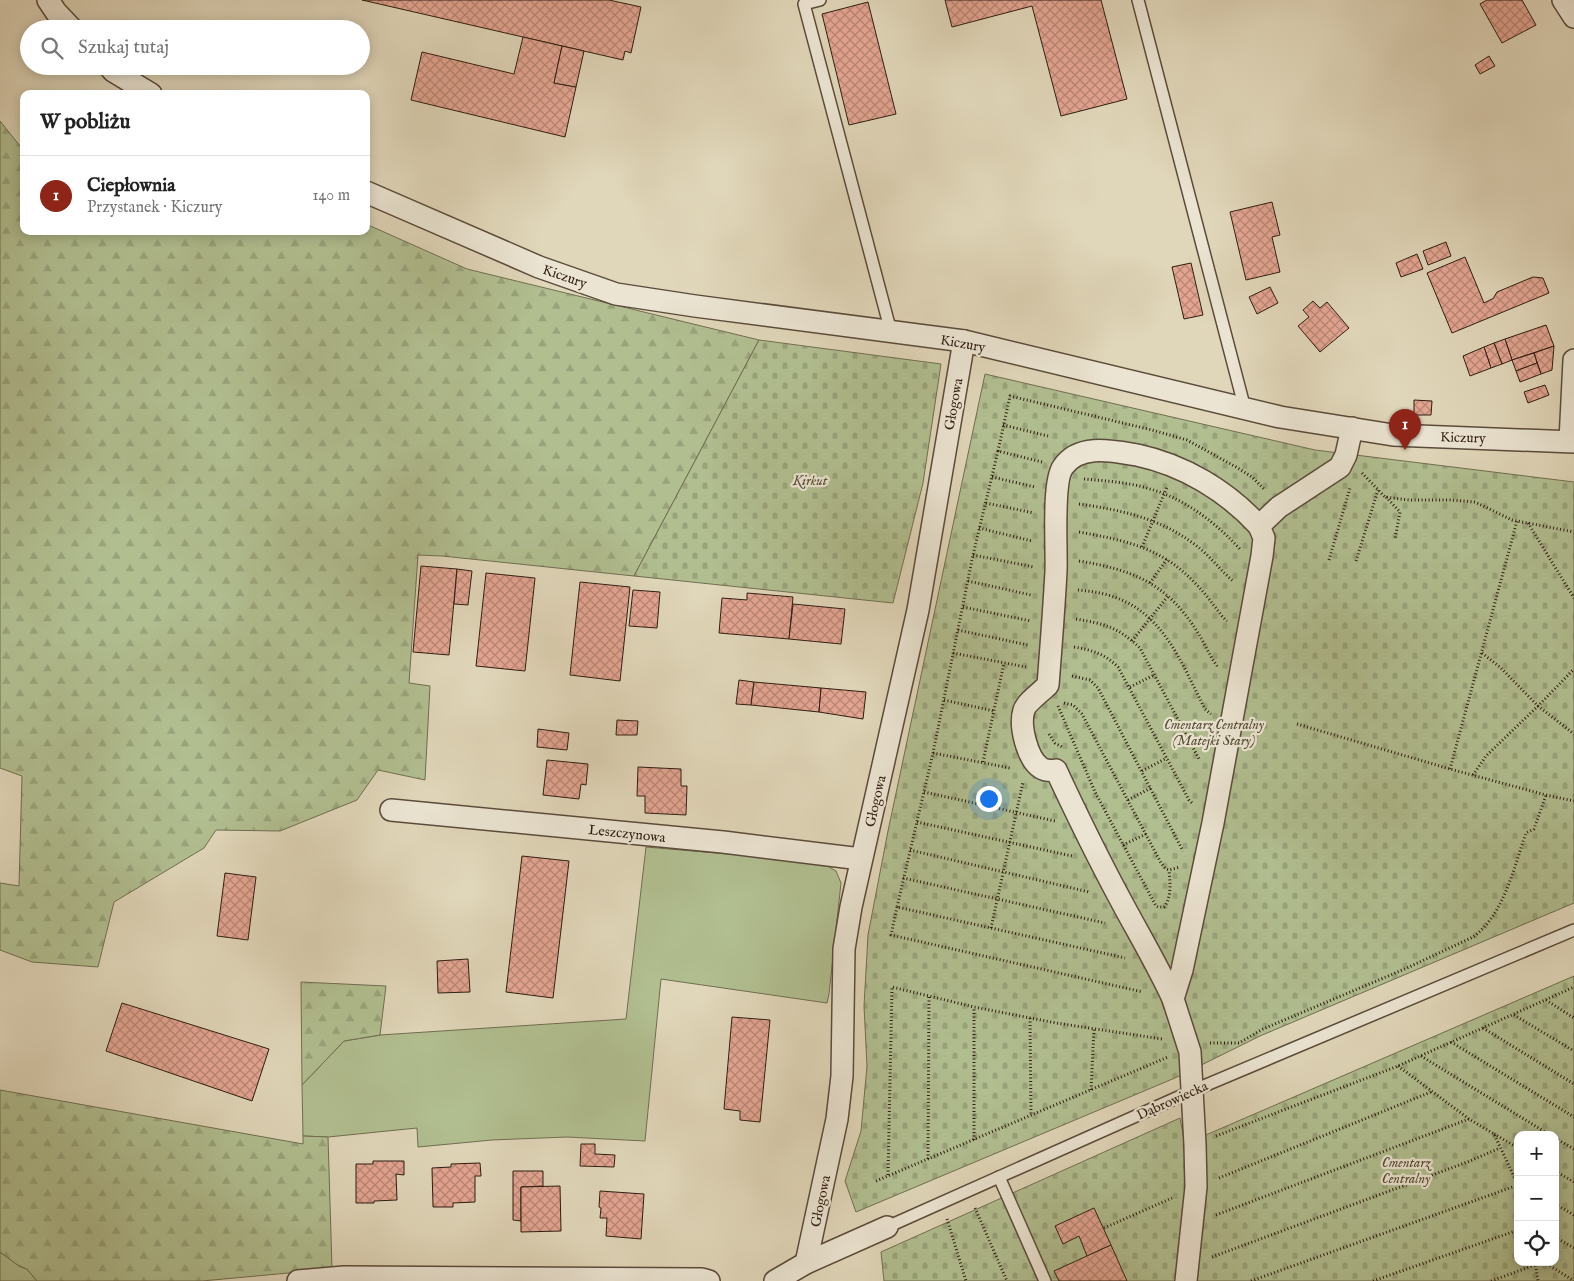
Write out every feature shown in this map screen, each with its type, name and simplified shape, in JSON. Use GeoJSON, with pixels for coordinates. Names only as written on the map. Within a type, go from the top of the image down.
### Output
{"type":"FeatureCollection","features":[{"type":"Feature","properties":{"kind":"street"},"geometry":{"type":"LineString","coordinates":[[48,0],[64,20]]}},
{"type":"Feature","properties":{"kind":"street"},"geometry":{"type":"LineString","coordinates":[[1564,0],[1574,17]]}},
{"type":"Feature","properties":{"kind":"street"},"geometry":{"type":"LineString","coordinates":[[120,75],[144,90]]}},
{"type":"Feature","properties":{"kind":"street","name":"Kiczury"},"geometry":{"type":"LineString","coordinates":[[370,194],[540,267],[616,294],[964,341],[1280,417],[1394,435],[1572,442]]}},
{"type":"Feature","properties":{"kind":"street","name":"Głogowa"},"geometry":{"type":"LineString","coordinates":[[806,1263],[837,1119],[842,1076],[844,949],[851,906],[918,610],[964,341]]}},
{"type":"Feature","properties":{"kind":"street"},"geometry":{"type":"LineString","coordinates":[[1572,442],[1574,360]]}},
{"type":"Feature","properties":{"kind":"street"},"geometry":{"type":"LineString","coordinates":[[1259,526],[1279,507],[1348,469],[1346,454],[1352,428]]}},
{"type":"Feature","properties":{"kind":"street"},"geometry":{"type":"LineString","coordinates":[[1173,999],[1182,970],[1215,809],[1264,538],[1259,526],[1229,497],[1175,467],[1139,456],[1101,450],[1088,451],[1078,455],[1055,559],[1048,685],[1024,707],[1022,728],[1031,768],[1049,771],[1056,770],[1099,860],[1157,965],[1173,999],[1188,1045],[1196,1187],[1187,1274]]}},
{"type":"Feature","properties":{"kind":"street","name":"Leszczynowa"},"geometry":{"type":"LineString","coordinates":[[391,810],[723,842],[862,859]]}},
{"type":"Feature","properties":{"kind":"street","name":"Dąbrowiecka"},"geometry":{"type":"LineString","coordinates":[[775,1281],[806,1263],[887,1227]]}},
{"type":"Feature","properties":{"kind":"street"},"geometry":{"type":"LineString","coordinates":[[298,1281],[344,1277],[373,1277],[702,1279],[709,1281]]}},
{"type":"Feature","properties":{"kind":"lane"},"geometry":{"type":"LineString","coordinates":[[820,0],[804,4],[891,332]]}},
{"type":"Feature","properties":{"kind":"lane"},"geometry":{"type":"LineString","coordinates":[[1138,0],[1245,409]]}},
{"type":"Feature","properties":{"kind":"lane","name":"Dąbrowiecka"},"geometry":{"type":"LineString","coordinates":[[887,1227],[1192,1091],[1574,930]]}},
{"type":"Feature","properties":{"kind":"lane"},"geometry":{"type":"LineString","coordinates":[[999,1177],[1045,1281]]}},
{"type":"Feature","properties":{"kind":"path"},"geometry":{"type":"LineString","coordinates":[[1003,425],[1048,436]]}},
{"type":"Feature","properties":{"kind":"path"},"geometry":{"type":"LineString","coordinates":[[1173,999],[891,935],[933,753],[973,555],[998,451],[1055,559],[1091,650],[1106,656],[1118,667],[1191,803],[1215,809]]}},
{"type":"Feature","properties":{"kind":"path"},"geometry":{"type":"LineString","coordinates":[[1142,547],[1175,467]]}},
{"type":"Feature","properties":{"kind":"path"},"geometry":{"type":"LineString","coordinates":[[1329,560],[1348,469],[1362,473],[1400,512],[1395,539]]}},
{"type":"Feature","properties":{"kind":"path"},"geometry":{"type":"LineString","coordinates":[[992,477],[1103,623],[1118,630],[1140,648],[1199,759]]}},
{"type":"Feature","properties":{"kind":"path"},"geometry":{"type":"LineString","coordinates":[[968,581],[1055,559],[1129,484],[1164,494],[1197,511],[1212,521],[1245,555],[1262,556]]}},
{"type":"Feature","properties":{"kind":"path"},"geometry":{"type":"LineString","coordinates":[[1356,561],[1378,489]]}},
{"type":"Feature","properties":{"kind":"path"},"geometry":{"type":"LineString","coordinates":[[1385,497],[1408,500],[1475,502],[1512,520],[1574,532]]}},
{"type":"Feature","properties":{"kind":"path"},"geometry":{"type":"LineString","coordinates":[[986,503],[1055,559],[1110,596],[1134,606],[1150,619],[1164,633],[1172,645],[1207,712],[1215,716],[1232,719]]}},
{"type":"Feature","properties":{"kind":"path"},"geometry":{"type":"LineString","coordinates":[[958,630],[1055,559],[1125,511],[1153,520],[1183,536],[1198,547],[1235,583],[1256,588]]}},
{"type":"Feature","properties":{"kind":"path"},"geometry":{"type":"LineString","coordinates":[[1450,769],[1517,521]]}},
{"type":"Feature","properties":{"kind":"path"},"geometry":{"type":"LineString","coordinates":[[1527,522],[1574,598]]}},
{"type":"Feature","properties":{"kind":"path"},"geometry":{"type":"LineString","coordinates":[[980,528],[1055,559]]}},
{"type":"Feature","properties":{"kind":"path"},"geometry":{"type":"LineString","coordinates":[[963,607],[1055,559],[1108,537],[1142,547],[1177,566],[1214,604],[1225,620],[1249,624]]}},
{"type":"Feature","properties":{"kind":"path"},"geometry":{"type":"LineString","coordinates":[[973,555],[1055,559],[1115,568],[1131,574],[1150,583],[1168,596],[1189,619],[1220,670],[1239,680]]}},
{"type":"Feature","properties":{"kind":"path"},"geometry":{"type":"LineString","coordinates":[[1150,583],[1167,560]]}},
{"type":"Feature","properties":{"kind":"path"},"geometry":{"type":"LineString","coordinates":[[1132,641],[1168,596]]}},
{"type":"Feature","properties":{"kind":"path"},"geometry":{"type":"LineString","coordinates":[[953,652],[1083,678],[1094,684],[1151,788],[1185,857]]}},
{"type":"Feature","properties":{"kind":"path"},"geometry":{"type":"LineString","coordinates":[[1482,653],[1501,668],[1538,706],[1574,734]]}},
{"type":"Feature","properties":{"kind":"path"},"geometry":{"type":"LineString","coordinates":[[983,762],[1004,663]]}},
{"type":"Feature","properties":{"kind":"path"},"geometry":{"type":"LineString","coordinates":[[1473,775],[1486,756],[1574,669]]}},
{"type":"Feature","properties":{"kind":"path"},"geometry":{"type":"LineString","coordinates":[[1130,687],[1154,675]]}},
{"type":"Feature","properties":{"kind":"path"},"geometry":{"type":"LineString","coordinates":[[944,700],[994,712]]}},
{"type":"Feature","properties":{"kind":"path"},"geometry":{"type":"LineString","coordinates":[[1051,708],[1062,703],[1073,705],[1082,714],[1161,863],[1169,870],[1183,865]]}},
{"type":"Feature","properties":{"kind":"path"},"geometry":{"type":"LineString","coordinates":[[1057,705],[1095,792],[1158,907],[1164,907],[1168,902],[1169,870]]}},
{"type":"Feature","properties":{"kind":"path"},"geometry":{"type":"LineString","coordinates":[[1297,724],[1450,769],[1574,801]]}},
{"type":"Feature","properties":{"kind":"path"},"geometry":{"type":"LineString","coordinates":[[1048,732],[1052,739],[1064,749]]}},
{"type":"Feature","properties":{"kind":"path"},"geometry":{"type":"LineString","coordinates":[[933,753],[1031,768],[1016,812],[991,928]]}},
{"type":"Feature","properties":{"kind":"path"},"geometry":{"type":"LineString","coordinates":[[1142,771],[1166,758]]}},
{"type":"Feature","properties":{"kind":"path"},"geometry":{"type":"LineString","coordinates":[[1128,800],[1151,788]]}},
{"type":"Feature","properties":{"kind":"path"},"geometry":{"type":"LineString","coordinates":[[924,792],[1082,827]]}},
{"type":"Feature","properties":{"kind":"path"},"geometry":{"type":"LineString","coordinates":[[888,1175],[892,987],[974,1007],[1030,1018],[1188,1045],[1239,1043],[1263,1029],[1407,968],[1473,937],[1489,923],[1498,909],[1526,833],[1534,829],[1546,795]]}},
{"type":"Feature","properties":{"kind":"path"},"geometry":{"type":"LineString","coordinates":[[916,822],[1099,860],[1146,834]]}},
{"type":"Feature","properties":{"kind":"path"},"geometry":{"type":"LineString","coordinates":[[910,850],[1120,899]]}},
{"type":"Feature","properties":{"kind":"path"},"geometry":{"type":"LineString","coordinates":[[903,878],[1137,930]]}},
{"type":"Feature","properties":{"kind":"path"},"geometry":{"type":"LineString","coordinates":[[897,907],[1157,965]]}},
{"type":"Feature","properties":{"kind":"path"},"geometry":{"type":"LineString","coordinates":[[1195,1145],[1398,1066],[1574,987]]}},
{"type":"Feature","properties":{"kind":"path"},"geometry":{"type":"LineString","coordinates":[[928,1159],[929,996]]}},
{"type":"Feature","properties":{"kind":"path"},"geometry":{"type":"LineString","coordinates":[[1545,1000],[1574,1018]]}},
{"type":"Feature","properties":{"kind":"path"},"geometry":{"type":"LineString","coordinates":[[974,1007],[974,1140]]}},
{"type":"Feature","properties":{"kind":"path"},"geometry":{"type":"LineString","coordinates":[[1513,1014],[1574,1051]]}},
{"type":"Feature","properties":{"kind":"path"},"geometry":{"type":"LineString","coordinates":[[1030,1018],[1031,1115]]}},
{"type":"Feature","properties":{"kind":"path"},"geometry":{"type":"LineString","coordinates":[[1482,1028],[1574,1084]]}},
{"type":"Feature","properties":{"kind":"path"},"geometry":{"type":"LineString","coordinates":[[1091,1090],[1094,1029]]}},
{"type":"Feature","properties":{"kind":"path"},"geometry":{"type":"LineString","coordinates":[[1451,1042],[1574,1116]]}},
{"type":"Feature","properties":{"kind":"path"},"geometry":{"type":"LineString","coordinates":[[876,1181],[1091,1090],[1188,1045]]}},
{"type":"Feature","properties":{"kind":"path"},"geometry":{"type":"LineString","coordinates":[[1420,1056],[1543,1131]]}},
{"type":"Feature","properties":{"kind":"path"},"geometry":{"type":"LineString","coordinates":[[1398,1066],[1469,1119],[1514,1146]]}},
{"type":"Feature","properties":{"kind":"path"},"geometry":{"type":"LineString","coordinates":[[1104,1228],[1196,1187],[1431,1092]]}},
{"type":"Feature","properties":{"kind":"path"},"geometry":{"type":"LineString","coordinates":[[1192,1222],[1204,1220],[1469,1119]]}},
{"type":"Feature","properties":{"kind":"path"},"geometry":{"type":"LineString","coordinates":[[1494,1134],[1514,1177]]}},
{"type":"Feature","properties":{"kind":"path"},"geometry":{"type":"LineString","coordinates":[[1559,1141],[1574,1150]]}},
{"type":"Feature","properties":{"kind":"path"},"geometry":{"type":"LineString","coordinates":[[1187,1274],[1500,1148]]}},
{"type":"Feature","properties":{"kind":"path"},"geometry":{"type":"LineString","coordinates":[[1559,1173],[1574,1182]]}},
{"type":"Feature","properties":{"kind":"path"},"geometry":{"type":"LineString","coordinates":[[1250,1281],[1514,1186]]}},
{"type":"Feature","properties":{"kind":"path"},"geometry":{"type":"LineString","coordinates":[[973,1205],[1007,1281]]}},
{"type":"Feature","properties":{"kind":"path"},"geometry":{"type":"LineString","coordinates":[[1559,1207],[1574,1216]]}},
{"type":"Feature","properties":{"kind":"path"},"geometry":{"type":"LineString","coordinates":[[946,1216],[966,1281]]}},
{"type":"Feature","properties":{"kind":"path"},"geometry":{"type":"LineString","coordinates":[[1373,1281],[1514,1231]]}},
{"type":"Feature","properties":{"kind":"path"},"geometry":{"type":"LineString","coordinates":[[1559,1239],[1574,1248]]}},
{"type":"Feature","properties":{"kind":"path"},"geometry":{"type":"LineString","coordinates":[[1491,1281],[1530,1266]]}},
{"type":"Feature","properties":{"kind":"path"},"geometry":{"type":"LineString","coordinates":[[1535,1266],[1538,1281]]}},
{"type":"Feature","properties":{"kind":"path"},"geometry":{"type":"LineString","coordinates":[[1550,1266],[1574,1281]]}},
{"type":"Feature","properties":{"kind":"green space"},"geometry":{"type":"Polygon","coordinates":[[[0,121],[20,146],[20,235],[370,235],[370,226],[467,269],[759,340],[634,576],[418,555],[409,683],[430,686],[425,780],[378,770],[357,800],[280,831],[216,830],[204,848],[114,902],[98,967],[32,962],[0,950],[0,883],[19,886],[22,776],[0,768],[0,121]]]}},
{"type":"Feature","properties":{"kind":"green space","name":"Kirkut"},"geometry":{"type":"Polygon","coordinates":[[[759,340],[941,364],[923,483],[893,603],[634,576],[759,340]]]}},
{"type":"Feature","properties":{"kind":"green space","name":"Cmentarz Centralny (Matejki Stary)"},"geometry":{"type":"Polygon","coordinates":[[[985,374],[1315,450],[1574,482],[1574,903],[1260,1036],[1175,1078],[856,1212],[845,1181],[861,1131],[867,1066],[864,1006],[868,935],[888,831],[985,374]]]}},
{"type":"Feature","properties":{"kind":"green space"},"geometry":{"type":"Polygon","coordinates":[[[646,847],[821,862],[836,871],[841,883],[827,1003],[661,979],[645,1141],[567,1137],[492,1140],[418,1147],[417,1128],[328,1137],[303,1136],[302,1085],[344,1041],[380,1035],[626,1019],[646,847]]]}},
{"type":"Feature","properties":{"kind":"green space","name":"Cmentarz Centralny"},"geometry":{"type":"Polygon","coordinates":[[[1574,976],[1574,1281],[884,1281],[881,1252],[1180,1118],[1185,1144],[1574,976]]]}},
{"type":"Feature","properties":{"kind":"green space"},"geometry":{"type":"Polygon","coordinates":[[[301,982],[386,986],[380,1035],[344,1041],[302,1085],[301,982]]]}},
{"type":"Feature","properties":{"kind":"green space"},"geometry":{"type":"Polygon","coordinates":[[[0,1090],[303,1144],[303,1136],[328,1137],[332,1269],[202,1281],[37,1281],[27,1269],[19,1266],[0,1252],[0,1090]]]}},
{"type":"Feature","properties":{"kind":"green space"},"geometry":{"type":"Polygon","coordinates":[[[0,1252],[19,1266],[27,1269],[37,1281],[0,1281],[0,1252]]]}},
{"type":"Feature","properties":{"kind":"building"},"geometry":{"type":"Polygon","coordinates":[[[362,0],[609,0],[641,7],[631,53],[625,51],[623,60],[362,0]]]}},
{"type":"Feature","properties":{"kind":"building"},"geometry":{"type":"Polygon","coordinates":[[[945,0],[1101,0],[1127,99],[1061,116],[1032,6],[952,27],[945,0]]]}},
{"type":"Feature","properties":{"kind":"building"},"geometry":{"type":"Polygon","coordinates":[[[1487,0],[1522,0],[1536,25],[1502,43],[1480,4],[1487,0]]]}},
{"type":"Feature","properties":{"kind":"building"},"geometry":{"type":"Polygon","coordinates":[[[868,2],[896,114],[849,125],[822,14],[868,2]]]}},
{"type":"Feature","properties":{"kind":"building"},"geometry":{"type":"Polygon","coordinates":[[[523,37],[562,46],[554,83],[576,87],[565,137],[411,100],[422,52],[514,74],[523,37]]]}},
{"type":"Feature","properties":{"kind":"building"},"geometry":{"type":"Polygon","coordinates":[[[562,46],[584,51],[576,87],[554,83],[562,46]]]}},
{"type":"Feature","properties":{"kind":"building"},"geometry":{"type":"Polygon","coordinates":[[[1489,56],[1495,66],[1480,74],[1475,65],[1489,56]]]}},
{"type":"Feature","properties":{"kind":"building"},"geometry":{"type":"Polygon","coordinates":[[[1272,202],[1280,235],[1272,237],[1280,272],[1246,280],[1230,212],[1272,202]]]}},
{"type":"Feature","properties":{"kind":"building"},"geometry":{"type":"Polygon","coordinates":[[[1446,242],[1451,256],[1428,265],[1423,251],[1446,242]]]}},
{"type":"Feature","properties":{"kind":"building"},"geometry":{"type":"Polygon","coordinates":[[[1417,254],[1423,269],[1401,277],[1396,263],[1417,254]]]}},
{"type":"Feature","properties":{"kind":"building"},"geometry":{"type":"Polygon","coordinates":[[[1465,257],[1484,303],[1494,298],[1497,292],[1533,277],[1543,278],[1549,293],[1452,333],[1427,273],[1465,257]]]}},
{"type":"Feature","properties":{"kind":"building"},"geometry":{"type":"Polygon","coordinates":[[[1191,263],[1203,315],[1184,319],[1172,267],[1191,263]]]}},
{"type":"Feature","properties":{"kind":"building"},"geometry":{"type":"Polygon","coordinates":[[[1270,287],[1278,303],[1257,314],[1249,297],[1270,287]]]}},
{"type":"Feature","properties":{"kind":"building"},"geometry":{"type":"Polygon","coordinates":[[[1313,301],[1320,308],[1327,302],[1349,328],[1320,352],[1298,326],[1309,317],[1303,310],[1313,301]]]}},
{"type":"Feature","properties":{"kind":"building"},"geometry":{"type":"Polygon","coordinates":[[[1546,325],[1554,346],[1512,360],[1505,339],[1546,325]]]}},
{"type":"Feature","properties":{"kind":"building"},"geometry":{"type":"Polygon","coordinates":[[[1505,339],[1512,360],[1502,364],[1494,343],[1505,339]]]}},
{"type":"Feature","properties":{"kind":"building"},"geometry":{"type":"Polygon","coordinates":[[[1494,343],[1502,364],[1491,368],[1484,347],[1494,343]]]}},
{"type":"Feature","properties":{"kind":"building"},"geometry":{"type":"Polygon","coordinates":[[[1554,346],[1552,370],[1541,374],[1534,353],[1554,346]]]}},
{"type":"Feature","properties":{"kind":"building"},"geometry":{"type":"Polygon","coordinates":[[[1484,347],[1491,368],[1470,376],[1463,356],[1484,347]]]}},
{"type":"Feature","properties":{"kind":"building"},"geometry":{"type":"Polygon","coordinates":[[[1534,353],[1537,363],[1516,371],[1512,360],[1534,353]]]}},
{"type":"Feature","properties":{"kind":"building"},"geometry":{"type":"Polygon","coordinates":[[[1537,363],[1541,374],[1520,382],[1516,371],[1537,363]]]}},
{"type":"Feature","properties":{"kind":"building"},"geometry":{"type":"Polygon","coordinates":[[[1545,385],[1549,395],[1528,403],[1524,392],[1545,385]]]}},
{"type":"Feature","properties":{"kind":"building"},"geometry":{"type":"Polygon","coordinates":[[[1414,400],[1432,401],[1431,415],[1414,415],[1414,400]]]}},
{"type":"Feature","properties":{"kind":"building"},"geometry":{"type":"Polygon","coordinates":[[[421,566],[457,569],[449,655],[413,652],[421,566]]]}},
{"type":"Feature","properties":{"kind":"building"},"geometry":{"type":"Polygon","coordinates":[[[457,569],[472,571],[468,605],[454,604],[457,569]]]}},
{"type":"Feature","properties":{"kind":"building"},"geometry":{"type":"Polygon","coordinates":[[[486,573],[535,578],[525,671],[476,666],[486,573]]]}},
{"type":"Feature","properties":{"kind":"building"},"geometry":{"type":"Polygon","coordinates":[[[580,582],[630,587],[620,681],[570,675],[580,582]]]}},
{"type":"Feature","properties":{"kind":"building"},"geometry":{"type":"Polygon","coordinates":[[[633,590],[660,592],[657,628],[629,626],[633,590]]]}},
{"type":"Feature","properties":{"kind":"building"},"geometry":{"type":"Polygon","coordinates":[[[747,593],[793,597],[789,639],[719,633],[722,598],[747,600],[747,593]]]}},
{"type":"Feature","properties":{"kind":"building"},"geometry":{"type":"Polygon","coordinates":[[[793,604],[845,609],[841,644],[789,639],[793,604]]]}},
{"type":"Feature","properties":{"kind":"building"},"geometry":{"type":"Polygon","coordinates":[[[739,680],[754,682],[751,705],[736,704],[739,680]]]}},
{"type":"Feature","properties":{"kind":"building"},"geometry":{"type":"Polygon","coordinates":[[[754,682],[821,688],[819,712],[751,705],[754,682]]]}},
{"type":"Feature","properties":{"kind":"building"},"geometry":{"type":"Polygon","coordinates":[[[821,688],[866,692],[863,719],[819,712],[821,688]]]}},
{"type":"Feature","properties":{"kind":"building"},"geometry":{"type":"Polygon","coordinates":[[[617,720],[638,721],[637,735],[616,735],[617,720]]]}},
{"type":"Feature","properties":{"kind":"building"},"geometry":{"type":"Polygon","coordinates":[[[538,729],[569,733],[567,750],[537,747],[538,729]]]}},
{"type":"Feature","properties":{"kind":"building"},"geometry":{"type":"Polygon","coordinates":[[[547,760],[588,764],[586,785],[581,784],[579,799],[543,795],[547,760]]]}},
{"type":"Feature","properties":{"kind":"building"},"geometry":{"type":"Polygon","coordinates":[[[638,767],[681,769],[681,786],[687,786],[686,815],[645,813],[645,796],[637,796],[638,767]]]}},
{"type":"Feature","properties":{"kind":"building"},"geometry":{"type":"Polygon","coordinates":[[[522,856],[569,861],[553,998],[506,992],[522,856]]]}},
{"type":"Feature","properties":{"kind":"building"},"geometry":{"type":"Polygon","coordinates":[[[225,873],[256,877],[248,940],[217,936],[225,873]]]}},
{"type":"Feature","properties":{"kind":"building"},"geometry":{"type":"Polygon","coordinates":[[[468,959],[470,992],[438,993],[437,961],[468,959]]]}},
{"type":"Feature","properties":{"kind":"building"},"geometry":{"type":"Polygon","coordinates":[[[122,1003],[269,1049],[252,1101],[106,1051],[122,1003]]]}},
{"type":"Feature","properties":{"kind":"building"},"geometry":{"type":"Polygon","coordinates":[[[732,1017],[770,1020],[760,1122],[740,1120],[740,1111],[724,1109],[732,1017]]]}},
{"type":"Feature","properties":{"kind":"building"},"geometry":{"type":"Polygon","coordinates":[[[581,1144],[595,1144],[595,1154],[615,1155],[614,1167],[580,1166],[581,1144]]]}},
{"type":"Feature","properties":{"kind":"building"},"geometry":{"type":"Polygon","coordinates":[[[373,1161],[404,1161],[404,1175],[396,1174],[397,1200],[356,1203],[356,1164],[373,1164],[373,1161]]]}},
{"type":"Feature","properties":{"kind":"building"},"geometry":{"type":"Polygon","coordinates":[[[480,1163],[481,1176],[475,1176],[475,1202],[453,1203],[453,1207],[433,1207],[432,1168],[451,1167],[451,1164],[480,1163]]]}},
{"type":"Feature","properties":{"kind":"building"},"geometry":{"type":"Polygon","coordinates":[[[513,1171],[543,1171],[543,1186],[521,1187],[521,1221],[513,1220],[513,1171]]]}},
{"type":"Feature","properties":{"kind":"building"},"geometry":{"type":"Polygon","coordinates":[[[560,1186],[561,1231],[521,1232],[521,1187],[560,1186]]]}},
{"type":"Feature","properties":{"kind":"building"},"geometry":{"type":"Polygon","coordinates":[[[600,1191],[644,1194],[641,1239],[606,1236],[607,1218],[600,1218],[600,1191]]]}},
{"type":"Feature","properties":{"kind":"building"},"geometry":{"type":"Polygon","coordinates":[[[1094,1208],[1111,1245],[1087,1256],[1079,1236],[1063,1244],[1055,1226],[1094,1208]]]}},
{"type":"Feature","properties":{"kind":"building"},"geometry":{"type":"Polygon","coordinates":[[[1111,1245],[1127,1281],[1059,1281],[1054,1271],[1111,1245]]]}},
{"type":"Feature","properties":{"kind":"place","name":"Ciepłownia"},"geometry":{"type":"Point","coordinates":[1405,450]}}]}
